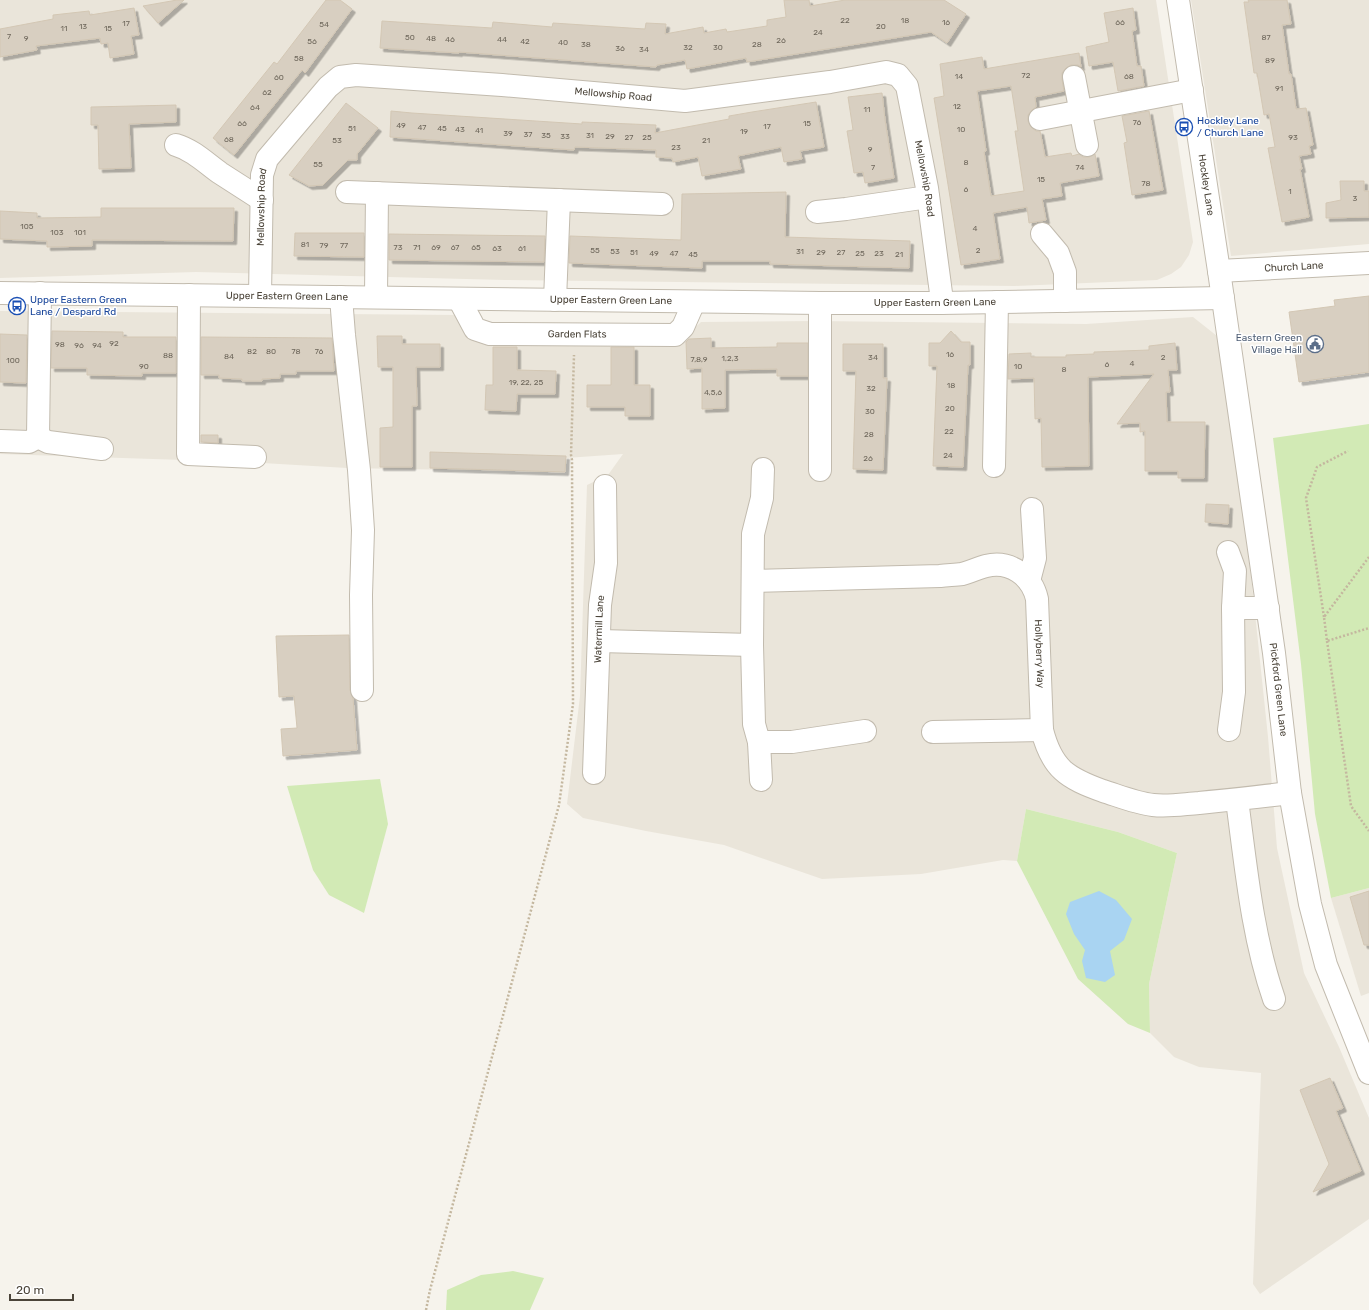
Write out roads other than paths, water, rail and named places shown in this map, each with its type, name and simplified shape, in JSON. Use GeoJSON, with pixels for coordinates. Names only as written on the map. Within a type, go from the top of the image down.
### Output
{"type":"FeatureCollection","features":[{"type":"Feature","properties":{"kind":"street","name":"Hockley Lane"},"geometry":{"type":"LineString","coordinates":[[1178,0],[1223,298]]}},
{"type":"Feature","properties":{"kind":"street","name":"Mellowship Road"},"geometry":{"type":"LineString","coordinates":[[260,296],[262,175],[267,159],[328,87],[340,77],[356,75],[502,84],[685,101],[830,82],[886,72],[898,75],[907,86],[928,197],[941,293],[941,303]]}},
{"type":"Feature","properties":{"kind":"street"},"geometry":{"type":"LineString","coordinates":[[1074,78],[1087,145]]}},
{"type":"Feature","properties":{"kind":"street"},"geometry":{"type":"LineString","coordinates":[[1040,118],[1192,90]]}},
{"type":"Feature","properties":{"kind":"street"},"geometry":{"type":"LineString","coordinates":[[176,145],[198,156],[220,173],[262,200]]}},
{"type":"Feature","properties":{"kind":"street"},"geometry":{"type":"LineString","coordinates":[[347,192],[662,204]]}},
{"type":"Feature","properties":{"kind":"street"},"geometry":{"type":"LineString","coordinates":[[376,297],[377,192]]}},
{"type":"Feature","properties":{"kind":"street"},"geometry":{"type":"LineString","coordinates":[[817,212],[928,197]]}},
{"type":"Feature","properties":{"kind":"street"},"geometry":{"type":"LineString","coordinates":[[555,300],[559,200]]}},
{"type":"Feature","properties":{"kind":"street"},"geometry":{"type":"LineString","coordinates":[[1042,234],[1058,253],[1065,272],[1066,301]]}},
{"type":"Feature","properties":{"kind":"street","name":"Church Lane"},"geometry":{"type":"LineString","coordinates":[[1219,271],[1369,263]]}},
{"type":"Feature","properties":{"kind":"street","name":"Upper Eastern Green Lane"},"geometry":{"type":"LineString","coordinates":[[0,293],[820,303],[941,303],[1223,298]]}},
{"type":"Feature","properties":{"kind":"street"},"geometry":{"type":"LineString","coordinates":[[38,437],[40,293]]}},
{"type":"Feature","properties":{"kind":"street"},"geometry":{"type":"LineString","coordinates":[[189,295],[188,454],[255,457]]}},
{"type":"Feature","properties":{"kind":"street"},"geometry":{"type":"LineString","coordinates":[[341,297],[358,462],[363,530],[360,595],[362,690]]}},
{"type":"Feature","properties":{"kind":"street","name":"Pickford Green Lane"},"geometry":{"type":"LineString","coordinates":[[1223,298],[1268,608],[1290,793],[1310,904],[1326,965],[1369,1073]]}},
{"type":"Feature","properties":{"kind":"street","name":"Garden Flats"},"geometry":{"type":"LineString","coordinates":[[459,299],[475,329],[490,334],[675,335],[683,328],[694,302]]}},
{"type":"Feature","properties":{"kind":"street"},"geometry":{"type":"LineString","coordinates":[[994,466],[997,302]]}},
{"type":"Feature","properties":{"kind":"street"},"geometry":{"type":"LineString","coordinates":[[820,303],[820,470]]}},
{"type":"Feature","properties":{"kind":"street"},"geometry":{"type":"LineString","coordinates":[[1,441],[29,442],[38,437]]}},
{"type":"Feature","properties":{"kind":"street"},"geometry":{"type":"LineString","coordinates":[[38,437],[48,442],[102,449]]}},
{"type":"Feature","properties":{"kind":"street"},"geometry":{"type":"LineString","coordinates":[[761,780],[759,742],[754,724],[752,644],[753,534],[762,498],[763,469]]}},
{"type":"Feature","properties":{"kind":"street","name":"Watermill Lane"},"geometry":{"type":"LineString","coordinates":[[594,773],[596,702],[600,641],[600,605],[606,563],[605,486]]}},
{"type":"Feature","properties":{"kind":"street"},"geometry":{"type":"LineString","coordinates":[[753,581],[940,576],[961,574],[985,566],[1010,568],[1018,571],[1029,581],[1035,558],[1032,509]]}},
{"type":"Feature","properties":{"kind":"street"},"geometry":{"type":"LineString","coordinates":[[1228,552],[1235,571],[1233,608],[1234,692],[1229,730]]}},
{"type":"Feature","properties":{"kind":"street","name":"Hollyberry Way"},"geometry":{"type":"LineString","coordinates":[[1029,581],[1035,590],[1036,599],[1042,730],[1046,744],[1057,765],[1071,778],[1083,784],[1128,799],[1153,805],[1237,800],[1290,793]]}},
{"type":"Feature","properties":{"kind":"street"},"geometry":{"type":"LineString","coordinates":[[1233,608],[1268,608]]}},
{"type":"Feature","properties":{"kind":"street"},"geometry":{"type":"LineString","coordinates":[[600,641],[752,644]]}},
{"type":"Feature","properties":{"kind":"street"},"geometry":{"type":"LineString","coordinates":[[933,732],[1042,730]]}},
{"type":"Feature","properties":{"kind":"street"},"geometry":{"type":"LineString","coordinates":[[759,742],[792,742],[865,731]]}},
{"type":"Feature","properties":{"kind":"street"},"geometry":{"type":"LineString","coordinates":[[1237,800],[1252,909],[1266,976],[1274,999]]}},
{"type":"Feature","properties":{"kind":"water"},"geometry":{"type":"Polygon","coordinates":[[[1099,891],[1116,900],[1132,919],[1124,940],[1110,951],[1115,975],[1105,982],[1086,978],[1082,961],[1085,950],[1074,934],[1066,914],[1070,902],[1099,891]]]}},
{"type":"Feature","properties":{"kind":"place","name":"Hockley Lane / Church Lane"},"geometry":{"type":"Point","coordinates":[1184,127]}},
{"type":"Feature","properties":{"kind":"place","name":"Upper Eastern Green Lane / Despard Rd"},"geometry":{"type":"Point","coordinates":[17,306]}},
{"type":"Feature","properties":{"kind":"place","name":"Eastern Green Village Hall"},"geometry":{"type":"Point","coordinates":[1315,344]}}]}
